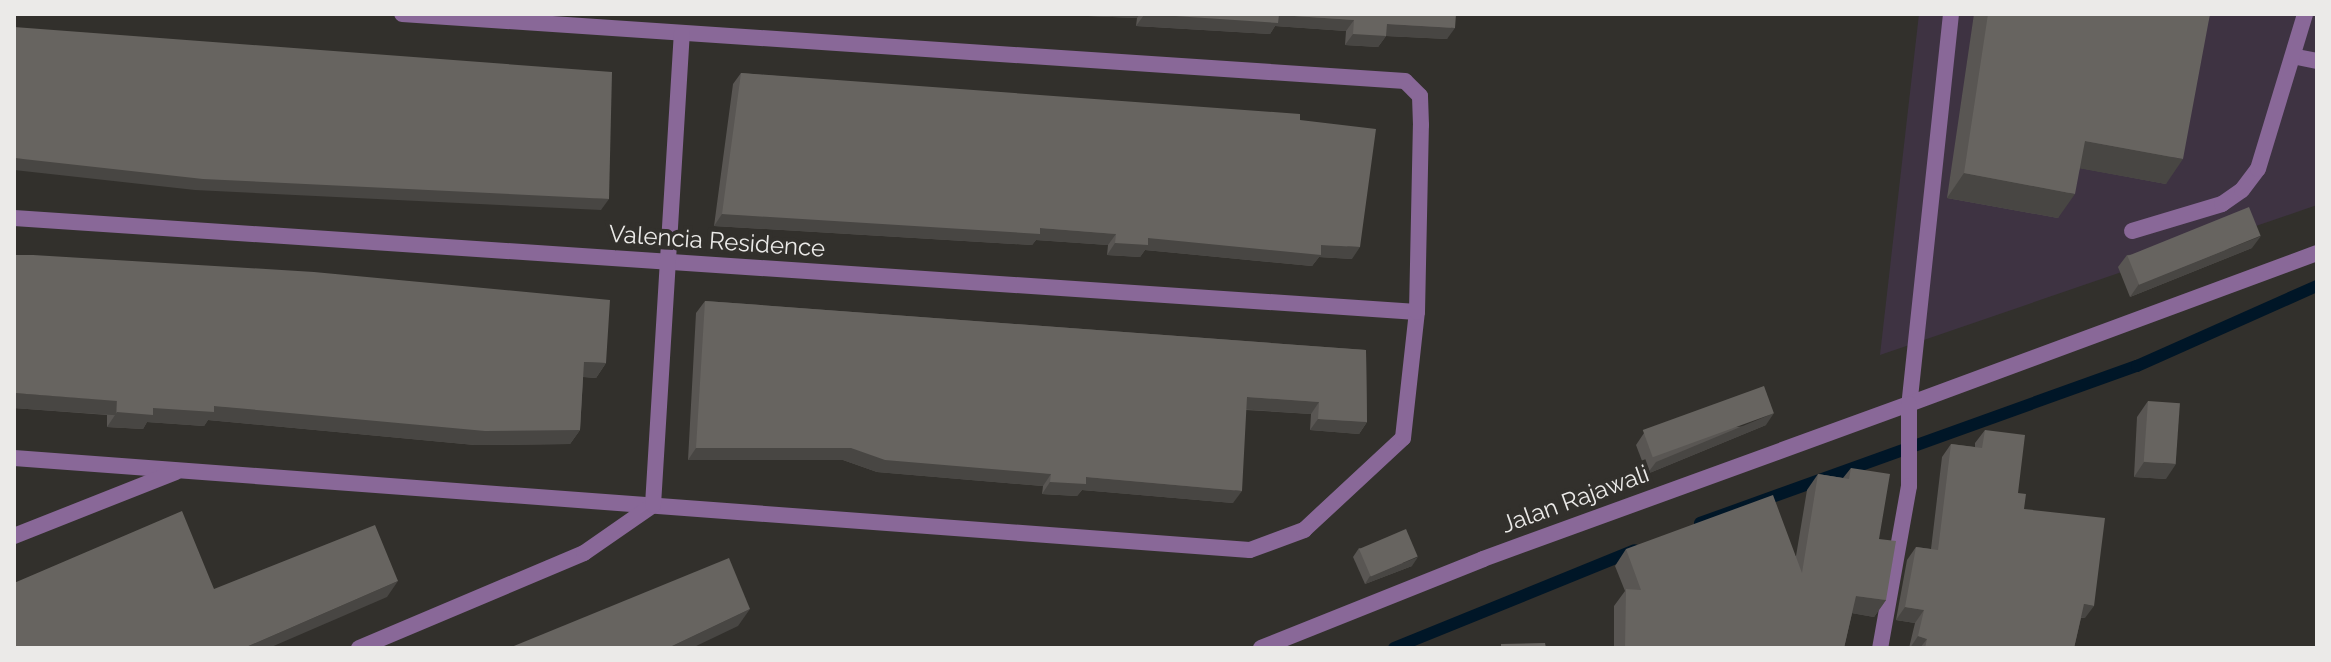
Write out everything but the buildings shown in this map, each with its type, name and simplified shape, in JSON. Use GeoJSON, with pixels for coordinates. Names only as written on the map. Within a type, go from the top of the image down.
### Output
{"type":"FeatureCollection","features":[{"type":"Feature","properties":{"kind":"street"},"geometry":{"type":"LineString","coordinates":[[14,458],[1268,546],[1319,519],[1397,447],[1407,424],[1417,312],[1420,96],[1405,81],[402,14]]}},
{"type":"Feature","properties":{"kind":"street"},"geometry":{"type":"LineString","coordinates":[[1880,648],[1910,460],[1909,404],[1951,14]]}},
{"type":"Feature","properties":{"kind":"street"},"geometry":{"type":"LineString","coordinates":[[2132,231],[2222,204],[2242,190],[2258,169],[2297,57],[2305,14]]}},
{"type":"Feature","properties":{"kind":"street"},"geometry":{"type":"LineString","coordinates":[[653,505],[682,33]]}},
{"type":"Feature","properties":{"kind":"street"},"geometry":{"type":"LineString","coordinates":[[2297,57],[2317,61]]}},
{"type":"Feature","properties":{"kind":"street","name":"Valencia Residence"},"geometry":{"type":"LineString","coordinates":[[14,218],[1417,312]]}},
{"type":"Feature","properties":{"kind":"street","name":"Jalan Rajawali"},"geometry":{"type":"LineString","coordinates":[[1261,648],[1483,559],[2317,253]]}},
{"type":"Feature","properties":{"kind":"street"},"geometry":{"type":"LineString","coordinates":[[14,536],[181,470]]}},
{"type":"Feature","properties":{"kind":"street"},"geometry":{"type":"LineString","coordinates":[[359,648],[584,553],[653,505]]}},
{"type":"Feature","properties":{"kind":"shaded area"},"geometry":{"type":"Polygon","coordinates":[[[1919,14],[2317,14],[2317,205],[1880,355],[1919,14]]]}},
{"type":"Feature","properties":{"kind":"waterway"},"geometry":{"type":"LineString","coordinates":[[1700,523],[2137,366],[2317,286]]}},
{"type":"Feature","properties":{"kind":"waterway"},"geometry":{"type":"LineString","coordinates":[[1394,648],[1635,550]]}}]}
